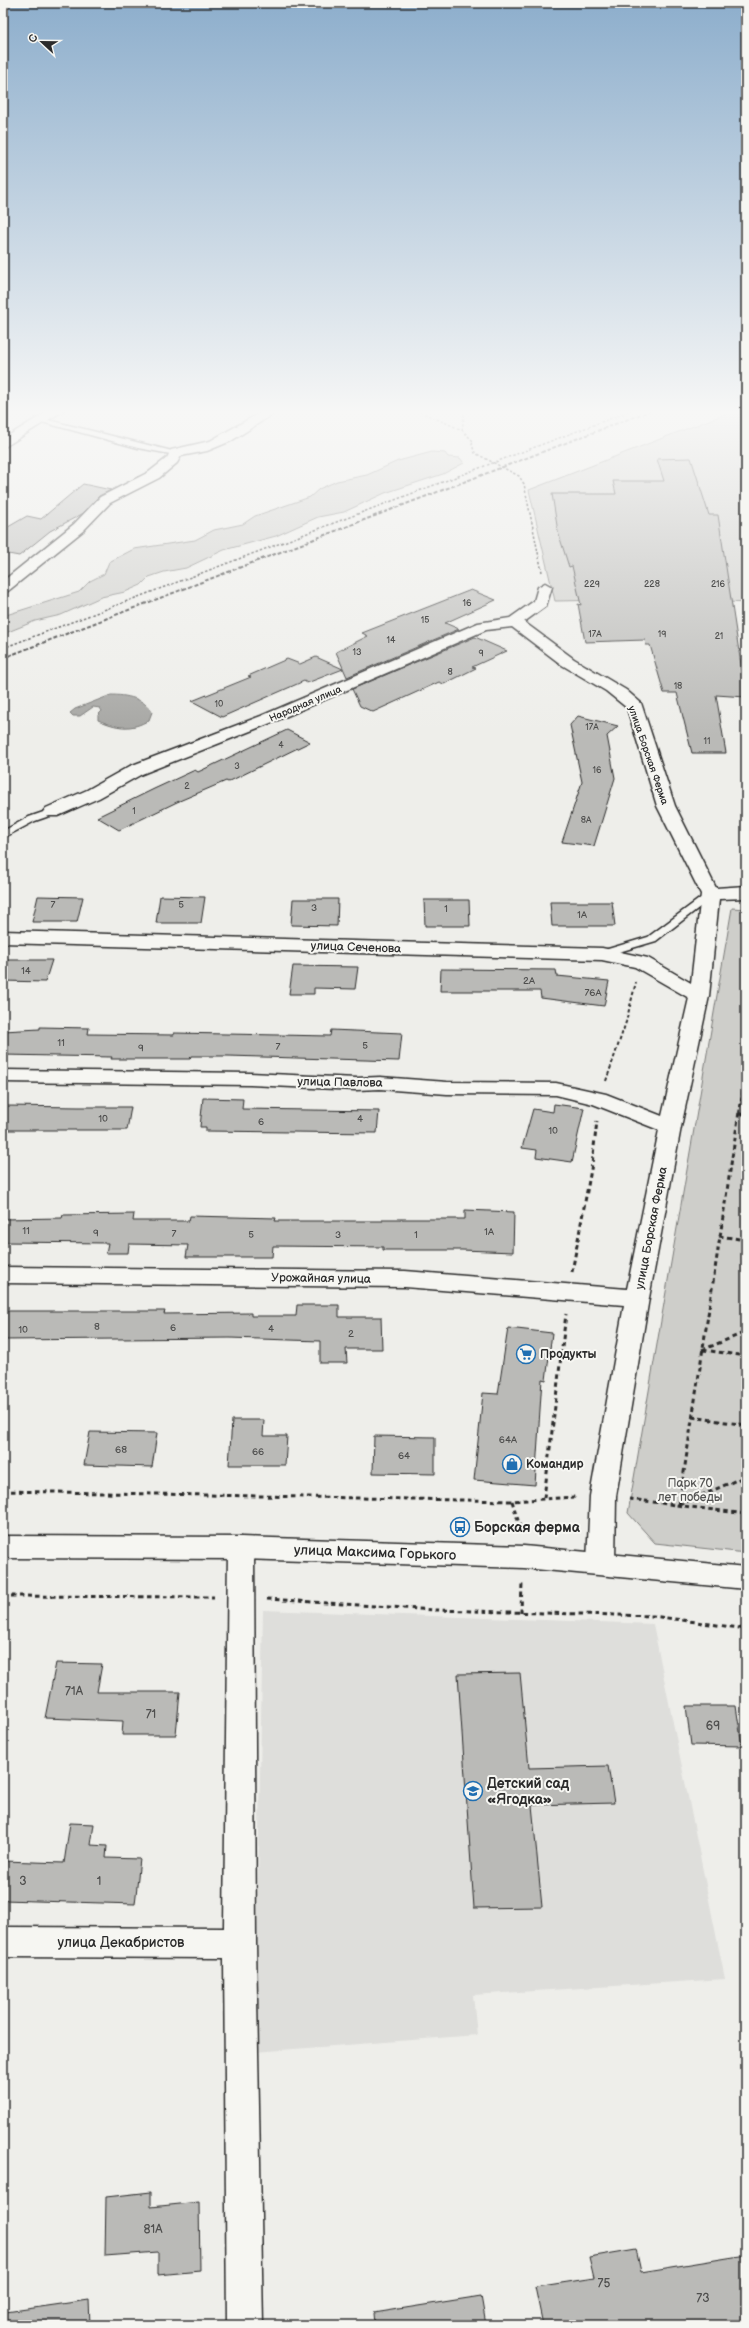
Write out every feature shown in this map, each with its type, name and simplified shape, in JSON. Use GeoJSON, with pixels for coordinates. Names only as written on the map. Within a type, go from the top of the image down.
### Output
{"type":"FeatureCollection","features":[{"type":"Feature","properties":{"kind":"street"},"geometry":{"type":"LineString","coordinates":[[3,588],[79,527],[87,519]]}},
{"type":"Feature","properties":{"kind":"street","name":"Народная улица"},"geometry":{"type":"LineString","coordinates":[[52,812],[92,794],[136,770],[267,719],[483,626],[514,622],[541,603],[545,587]]}},
{"type":"Feature","properties":{"kind":"street","name":"улица Борская Ферма"},"geometry":{"type":"LineString","coordinates":[[514,622],[532,630],[568,662],[626,695],[635,706],[666,806],[710,894],[699,996],[670,1127],[637,1298],[603,1496],[601,1564]]}},
{"type":"Feature","properties":{"kind":"street"},"geometry":{"type":"LineString","coordinates":[[710,894],[746,892]]}},
{"type":"Feature","properties":{"kind":"street","name":"улица Сеченова"},"geometry":{"type":"LineString","coordinates":[[3,937],[602,954],[641,962],[699,996]]}},
{"type":"Feature","properties":{"kind":"street","name":"улица Павлова"},"geometry":{"type":"LineString","coordinates":[[3,1076],[250,1079],[356,1084],[380,1083],[448,1088],[556,1090],[599,1100],[670,1127]]}},
{"type":"Feature","properties":{"kind":"street","name":"Урожайная улица"},"geometry":{"type":"LineString","coordinates":[[3,1275],[405,1279],[637,1298]]}},
{"type":"Feature","properties":{"kind":"street","name":"улица Максима Горького"},"geometry":{"type":"LineString","coordinates":[[3,1547],[241,1548],[524,1557],[746,1578]]}},
{"type":"Feature","properties":{"kind":"street"},"geometry":{"type":"LineString","coordinates":[[241,1548],[240,1943],[245,2325]]}},
{"type":"Feature","properties":{"kind":"street","name":"улица Декабристов"},"geometry":{"type":"LineString","coordinates":[[3,1942],[240,1943]]}},
{"type":"Feature","properties":{"kind":"lane"},"geometry":{"type":"LineString","coordinates":[[3,834],[32,819],[52,812]]}},
{"type":"Feature","properties":{"kind":"lane"},"geometry":{"type":"LineString","coordinates":[[602,954],[652,939],[710,894]]}},
{"type":"Feature","properties":{"kind":"path"},"geometry":{"type":"LineString","coordinates":[[3,648],[342,519]]}},
{"type":"Feature","properties":{"kind":"path"},"geometry":{"type":"LineString","coordinates":[[531,519],[545,587]]}},
{"type":"Feature","properties":{"kind":"path"},"geometry":{"type":"LineString","coordinates":[[544,1498],[569,1292],[592,1164],[599,1100],[626,1022],[641,962]]}},
{"type":"Feature","properties":{"kind":"path"},"geometry":{"type":"LineString","coordinates":[[679,1505],[719,1236],[746,1071]]}},
{"type":"Feature","properties":{"kind":"path"},"geometry":{"type":"LineString","coordinates":[[739,1113],[746,1117]]}},
{"type":"Feature","properties":{"kind":"path"},"geometry":{"type":"LineString","coordinates":[[719,1236],[746,1240]]}},
{"type":"Feature","properties":{"kind":"path"},"geometry":{"type":"LineString","coordinates":[[702,1350],[746,1332]]}},
{"type":"Feature","properties":{"kind":"path"},"geometry":{"type":"LineString","coordinates":[[702,1350],[746,1356]]}},
{"type":"Feature","properties":{"kind":"path"},"geometry":{"type":"LineString","coordinates":[[692,1417],[746,1425]]}},
{"type":"Feature","properties":{"kind":"path"},"geometry":{"type":"LineString","coordinates":[[679,1505],[746,1476]]}},
{"type":"Feature","properties":{"kind":"path"},"geometry":{"type":"LineString","coordinates":[[3,1491],[512,1501],[544,1498],[603,1496],[746,1514]]}},
{"type":"Feature","properties":{"kind":"path"},"geometry":{"type":"LineString","coordinates":[[3,1596],[241,1597],[435,1610],[653,1616],[746,1629]]}},
{"type":"Feature","properties":{"kind":"shaded area"},"geometry":{"type":"Polygon","coordinates":[[[111,695],[134,698],[144,703],[152,712],[149,720],[136,726],[124,727],[111,725],[98,720],[98,715],[102,711],[100,708],[93,707],[80,716],[73,716],[70,713],[75,709],[111,695]]]}},
{"type":"Feature","properties":{"kind":"shaded area","name":"Детский сад «Ягодка»"},"geometry":{"type":"Polygon","coordinates":[[[263,1610],[653,1624],[725,1979],[473,1995],[477,2035],[255,2052],[263,1610]]]}},
{"type":"Feature","properties":{"kind":"green space"},"geometry":{"type":"Polygon","coordinates":[[[251,519],[314,519],[276,536],[224,550],[186,568],[164,572],[149,577],[141,585],[125,592],[101,597],[61,615],[35,621],[3,634],[3,616],[79,592],[90,581],[104,574],[109,562],[134,549],[195,540],[214,530],[243,524],[251,519]]]}},
{"type":"Feature","properties":{"kind":"green space"},"geometry":{"type":"Polygon","coordinates":[[[536,519],[746,519],[746,603],[677,599],[555,601],[536,519]]]}},
{"type":"Feature","properties":{"kind":"green space","name":"Парк 70 лет победы"},"geometry":{"type":"Polygon","coordinates":[[[732,908],[746,909],[746,1553],[655,1543],[628,1513],[732,908]]]}},
{"type":"Feature","properties":{"kind":"building"},"geometry":{"type":"Polygon","coordinates":[[[22,519],[73,519],[50,531],[19,556],[3,553],[3,530],[22,519]]]}},
{"type":"Feature","properties":{"kind":"building"},"geometry":{"type":"Polygon","coordinates":[[[556,519],[719,519],[746,697],[716,695],[726,753],[692,753],[677,693],[664,693],[650,645],[646,645],[645,640],[585,642],[578,604],[581,605],[572,566],[569,567],[558,532],[556,519]]]}},
{"type":"Feature","properties":{"kind":"building"},"geometry":{"type":"Polygon","coordinates":[[[471,590],[496,600],[445,623],[459,629],[347,677],[336,652],[368,636],[362,633],[471,590]]]}},
{"type":"Feature","properties":{"kind":"building"},"geometry":{"type":"Polygon","coordinates":[[[475,637],[507,651],[472,667],[476,668],[444,684],[439,682],[373,712],[360,706],[352,689],[475,637]]]}},
{"type":"Feature","properties":{"kind":"building"},"geometry":{"type":"Polygon","coordinates":[[[316,657],[343,669],[307,683],[304,681],[222,717],[192,701],[251,677],[248,676],[287,659],[300,664],[316,657]]]}},
{"type":"Feature","properties":{"kind":"building"},"geometry":{"type":"Polygon","coordinates":[[[578,716],[618,726],[607,736],[615,778],[594,846],[562,842],[582,782],[570,725],[578,716]]]}},
{"type":"Feature","properties":{"kind":"building"},"geometry":{"type":"Polygon","coordinates":[[[287,730],[310,742],[228,782],[226,781],[177,802],[119,830],[97,817],[195,770],[198,772],[287,730]]]}},
{"type":"Feature","properties":{"kind":"building"},"geometry":{"type":"Polygon","coordinates":[[[38,896],[83,897],[77,922],[32,922],[38,896]]]}},
{"type":"Feature","properties":{"kind":"building"},"geometry":{"type":"Polygon","coordinates":[[[160,896],[205,897],[201,923],[156,923],[160,896]]]}},
{"type":"Feature","properties":{"kind":"building"},"geometry":{"type":"Polygon","coordinates":[[[293,899],[338,899],[337,926],[291,925],[293,899]]]}},
{"type":"Feature","properties":{"kind":"building"},"geometry":{"type":"Polygon","coordinates":[[[424,900],[469,900],[470,926],[425,926],[424,900]]]}},
{"type":"Feature","properties":{"kind":"building"},"geometry":{"type":"Polygon","coordinates":[[[550,902],[612,902],[615,926],[552,926],[550,902]]]}},
{"type":"Feature","properties":{"kind":"building"},"geometry":{"type":"Polygon","coordinates":[[[3,960],[52,960],[45,982],[3,981],[3,960]]]}},
{"type":"Feature","properties":{"kind":"building"},"geometry":{"type":"Polygon","coordinates":[[[293,966],[358,967],[355,989],[314,988],[314,994],[289,994],[293,966]]]}},
{"type":"Feature","properties":{"kind":"building"},"geometry":{"type":"Polygon","coordinates":[[[441,969],[556,970],[557,976],[609,981],[604,1006],[541,998],[540,991],[440,991],[441,969]]]}},
{"type":"Feature","properties":{"kind":"building"},"geometry":{"type":"Polygon","coordinates":[[[40,1027],[89,1028],[88,1034],[174,1035],[174,1033],[330,1036],[331,1030],[402,1033],[399,1061],[228,1056],[191,1056],[190,1059],[111,1059],[112,1057],[3,1055],[3,1031],[40,1029],[40,1027]]]}},
{"type":"Feature","properties":{"kind":"building"},"geometry":{"type":"Polygon","coordinates":[[[203,1098],[243,1099],[242,1109],[379,1111],[377,1133],[206,1131],[206,1127],[200,1127],[203,1098]]]}},
{"type":"Feature","properties":{"kind":"building"},"geometry":{"type":"Polygon","coordinates":[[[554,1104],[584,1108],[572,1162],[536,1157],[537,1150],[522,1148],[533,1109],[553,1112],[554,1104]]]}},
{"type":"Feature","properties":{"kind":"building"},"geometry":{"type":"Polygon","coordinates":[[[6,1106],[131,1107],[127,1130],[3,1130],[6,1106]]]}},
{"type":"Feature","properties":{"kind":"building"},"geometry":{"type":"Polygon","coordinates":[[[465,1210],[514,1212],[513,1252],[462,1250],[383,1250],[383,1247],[273,1246],[272,1257],[186,1257],[188,1245],[129,1244],[128,1253],[106,1253],[108,1243],[3,1242],[3,1219],[62,1218],[63,1215],[134,1214],[133,1221],[189,1221],[190,1216],[276,1218],[275,1221],[383,1221],[383,1219],[465,1219],[465,1210]]]}},
{"type":"Feature","properties":{"kind":"building"},"geometry":{"type":"Polygon","coordinates":[[[297,1305],[339,1305],[339,1317],[381,1317],[382,1349],[346,1349],[347,1363],[320,1363],[320,1341],[230,1338],[3,1340],[3,1311],[165,1311],[164,1314],[251,1313],[251,1316],[296,1316],[297,1305]]]}},
{"type":"Feature","properties":{"kind":"building"},"geometry":{"type":"Polygon","coordinates":[[[508,1328],[552,1333],[546,1380],[542,1379],[535,1485],[474,1480],[483,1393],[498,1394],[508,1328]]]}},
{"type":"Feature","properties":{"kind":"building"},"geometry":{"type":"Polygon","coordinates":[[[232,1420],[264,1420],[263,1436],[287,1436],[285,1465],[229,1465],[232,1420]]]}},
{"type":"Feature","properties":{"kind":"building"},"geometry":{"type":"Polygon","coordinates":[[[90,1432],[157,1433],[152,1467],[84,1465],[90,1432]]]}},
{"type":"Feature","properties":{"kind":"building"},"geometry":{"type":"Polygon","coordinates":[[[374,1436],[435,1437],[435,1474],[373,1473],[374,1436]]]}},
{"type":"Feature","properties":{"kind":"building"},"geometry":{"type":"Polygon","coordinates":[[[56,1663],[102,1664],[97,1692],[180,1692],[176,1735],[122,1735],[123,1721],[45,1718],[56,1663]]]}},
{"type":"Feature","properties":{"kind":"building","name":"Детский сад «Ягодка»"},"geometry":{"type":"Polygon","coordinates":[[[520,1673],[529,1768],[608,1766],[614,1803],[532,1805],[542,1907],[474,1908],[458,1674],[520,1673]]]}},
{"type":"Feature","properties":{"kind":"building"},"geometry":{"type":"Polygon","coordinates":[[[686,1706],[736,1706],[742,1746],[691,1745],[686,1706]]]}},
{"type":"Feature","properties":{"kind":"building"},"geometry":{"type":"Polygon","coordinates":[[[70,1823],[94,1824],[91,1845],[107,1846],[106,1858],[140,1859],[135,1904],[3,1900],[3,1861],[64,1863],[70,1823]]]}},
{"type":"Feature","properties":{"kind":"building"},"geometry":{"type":"Polygon","coordinates":[[[151,2192],[151,2207],[199,2202],[200,2271],[158,2275],[158,2252],[105,2256],[106,2197],[151,2192]]]}},
{"type":"Feature","properties":{"kind":"building"},"geometry":{"type":"Polygon","coordinates":[[[636,2249],[641,2272],[746,2255],[746,2325],[543,2325],[535,2287],[594,2278],[589,2257],[636,2249]]]}},
{"type":"Feature","properties":{"kind":"building"},"geometry":{"type":"Polygon","coordinates":[[[481,2296],[486,2325],[375,2325],[374,2313],[481,2296]]]}},
{"type":"Feature","properties":{"kind":"building"},"geometry":{"type":"Polygon","coordinates":[[[89,2300],[90,2325],[7,2325],[6,2312],[89,2300]]]}},
{"type":"Feature","properties":{"kind":"railway"},"geometry":{"type":"LineString","coordinates":[[3,658],[368,519]]}},
{"type":"Feature","properties":{"kind":"place","name":"Продукты"},"geometry":{"type":"Point","coordinates":[526,1354]}},
{"type":"Feature","properties":{"kind":"place","name":"Командир"},"geometry":{"type":"Point","coordinates":[512,1464]}},
{"type":"Feature","properties":{"kind":"place","name":"Борская ферма"},"geometry":{"type":"Point","coordinates":[460,1527]}},
{"type":"Feature","properties":{"kind":"place","name":"Детский сад «Ягодка»"},"geometry":{"type":"Point","coordinates":[473,1791]}}]}
